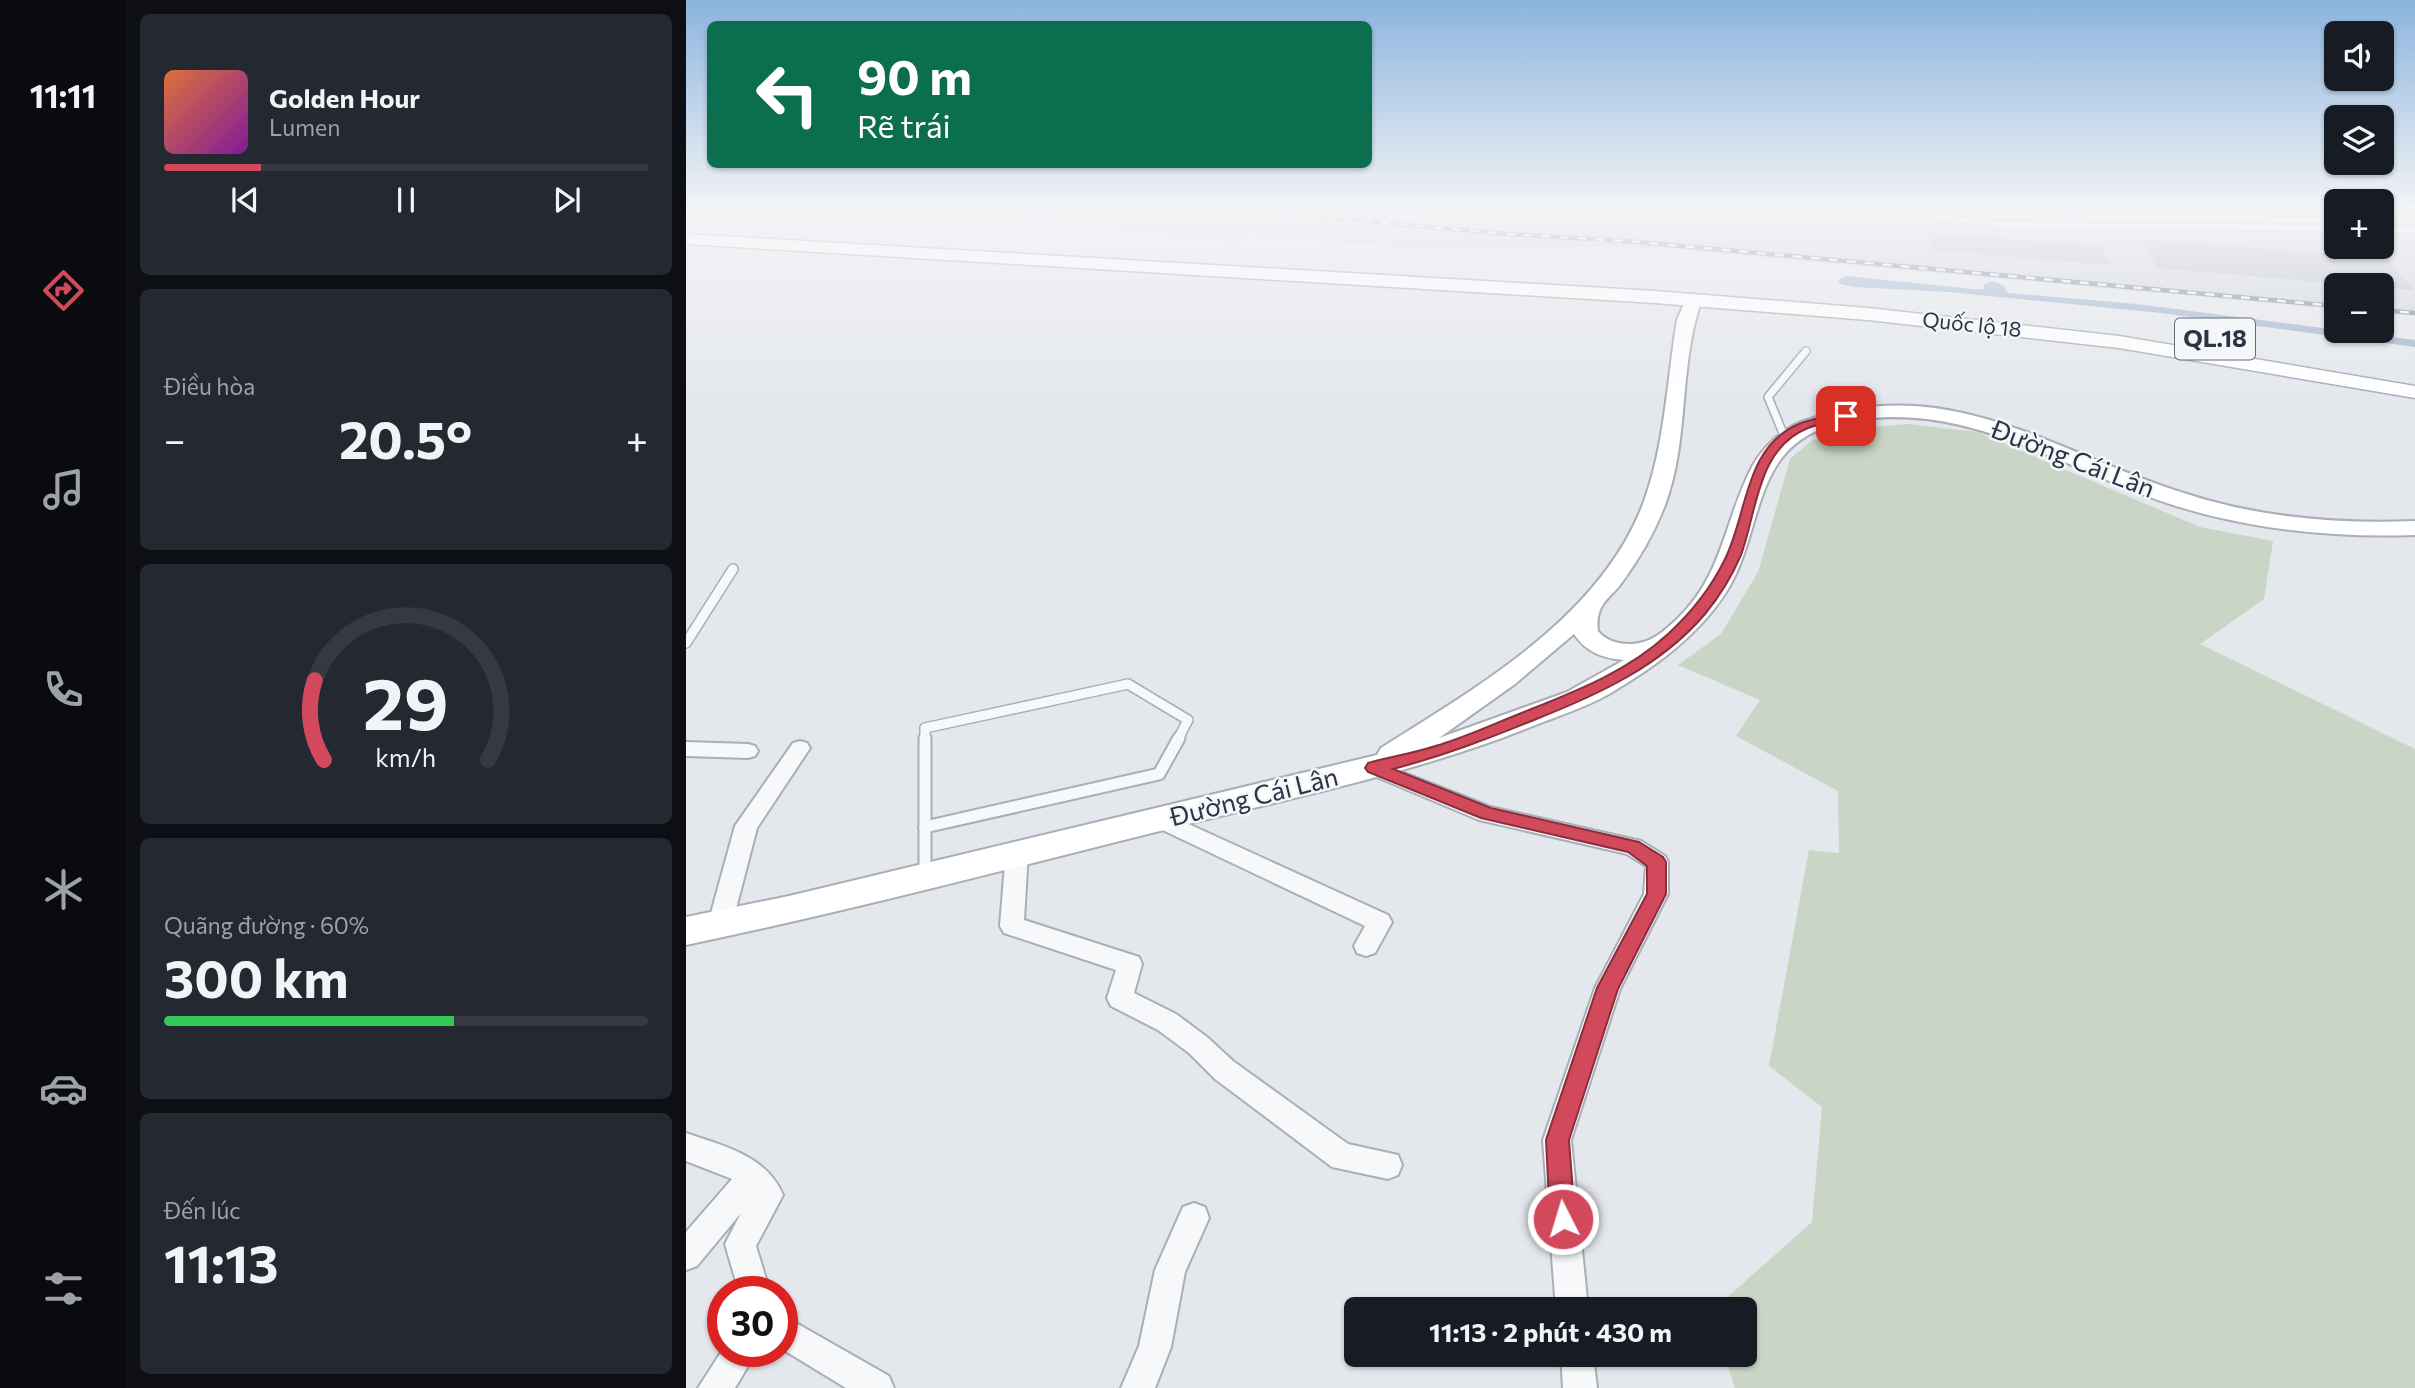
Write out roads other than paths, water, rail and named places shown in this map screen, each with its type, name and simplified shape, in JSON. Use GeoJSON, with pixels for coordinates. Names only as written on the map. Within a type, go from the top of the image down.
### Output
{"type":"FeatureCollection","features":[{"type":"Feature","properties":{"kind":"main road","name":"Quốc lộ 18"},"geometry":{"type":"LineString","coordinates":[[1357,273],[1699,290],[1868,314],[2119,342],[2415,393]]}},
{"type":"Feature","properties":{"kind":"main road"},"geometry":{"type":"LineString","coordinates":[[1374,768],[1488,693],[1545,646],[1589,604],[1622,566],[1653,506],[1662,472],[1686,320],[1699,290]]}},
{"type":"Feature","properties":{"kind":"main road","name":"Quốc lộ 18"},"geometry":{"type":"LineString","coordinates":[[2015,310],[2261,346]]}},
{"type":"Feature","properties":{"kind":"main road","name":"Đường Cái Lân"},"geometry":{"type":"LineString","coordinates":[[686,931],[1374,768],[1448,748],[1592,691],[1638,664],[1671,640],[1699,612],[1716,589],[1734,556],[1759,472],[1770,452],[1803,426],[1840,417],[1899,412],[1977,422],[2012,432],[2135,484],[2235,515],[2338,529],[2415,528]]}},
{"type":"Feature","properties":{"kind":"main road"},"geometry":{"type":"LineString","coordinates":[[1589,604],[1581,621],[1583,630],[1600,646],[1630,653],[1646,652],[1671,640]]}},
{"type":"Feature","properties":{"kind":"street"},"geometry":{"type":"LineString","coordinates":[[720,924],[746,825],[800,748]]}},
{"type":"Feature","properties":{"kind":"street"},"geometry":{"type":"LineString","coordinates":[[686,749],[748,751]]}},
{"type":"Feature","properties":{"kind":"street"},"geometry":{"type":"LineString","coordinates":[[1374,768],[1487,814],[1633,846],[1657,862],[1656,894],[1608,988],[1558,1140],[1571,1297]]}},
{"type":"Feature","properties":{"kind":"street"},"geometry":{"type":"LineString","coordinates":[[1160,819],[1380,922],[1366,946]]}},
{"type":"Feature","properties":{"kind":"street"},"geometry":{"type":"LineString","coordinates":[[1017,852],[1012,926],[1130,964],[1121,998],[1167,1022],[1198,1045],[1224,1070],[1342,1157],[1388,1165]]}},
{"type":"Feature","properties":{"kind":"street"},"geometry":{"type":"LineString","coordinates":[[686,1147],[740,1166],[768,1195],[740,1244],[750,1276]]}},
{"type":"Feature","properties":{"kind":"street"},"geometry":{"type":"LineString","coordinates":[[686,1255],[752,1178]]}},
{"type":"Feature","properties":{"kind":"street"},"geometry":{"type":"LineString","coordinates":[[1138,1388],[1155,1346],[1170,1270],[1194,1218]]}},
{"type":"Feature","properties":{"kind":"street"},"geometry":{"type":"LineString","coordinates":[[798,1341],[877,1388]]}},
{"type":"Feature","properties":{"kind":"street"},"geometry":{"type":"LineString","coordinates":[[715,1388],[730,1367]]}},
{"type":"Feature","properties":{"kind":"street"},"geometry":{"type":"LineString","coordinates":[[1578,1367],[1580,1388]]}},
{"type":"Feature","properties":{"kind":"lane"},"geometry":{"type":"LineString","coordinates":[[1785,438],[1768,397],[1806,351]]}},
{"type":"Feature","properties":{"kind":"lane"},"geometry":{"type":"LineString","coordinates":[[686,643],[733,569]]}},
{"type":"Feature","properties":{"kind":"lane"},"geometry":{"type":"LineString","coordinates":[[925,827],[1159,774],[1188,720],[1128,684],[925,728],[925,827],[925,876]]}},
{"type":"Feature","properties":{"kind":"water"},"geometry":{"type":"Polygon","coordinates":[[[1847,276],[1973,289],[1984,289],[1984,284],[1992,281],[2003,285],[2008,293],[2137,304],[2324,328],[2324,335],[2161,313],[1949,292],[1854,287],[1840,284],[1838,280],[1847,276]]]}},
{"type":"Feature","properties":{"kind":"water"},"geometry":{"type":"Polygon","coordinates":[[[2394,337],[2415,340],[2415,347],[2385,343],[2394,343],[2394,337]]]}},
{"type":"Feature","properties":{"kind":"railway"},"geometry":{"type":"LineString","coordinates":[[1974,273],[2324,305]]}},
{"type":"Feature","properties":{"kind":"railway"},"geometry":{"type":"LineString","coordinates":[[2394,311],[2415,313]]}}]}
